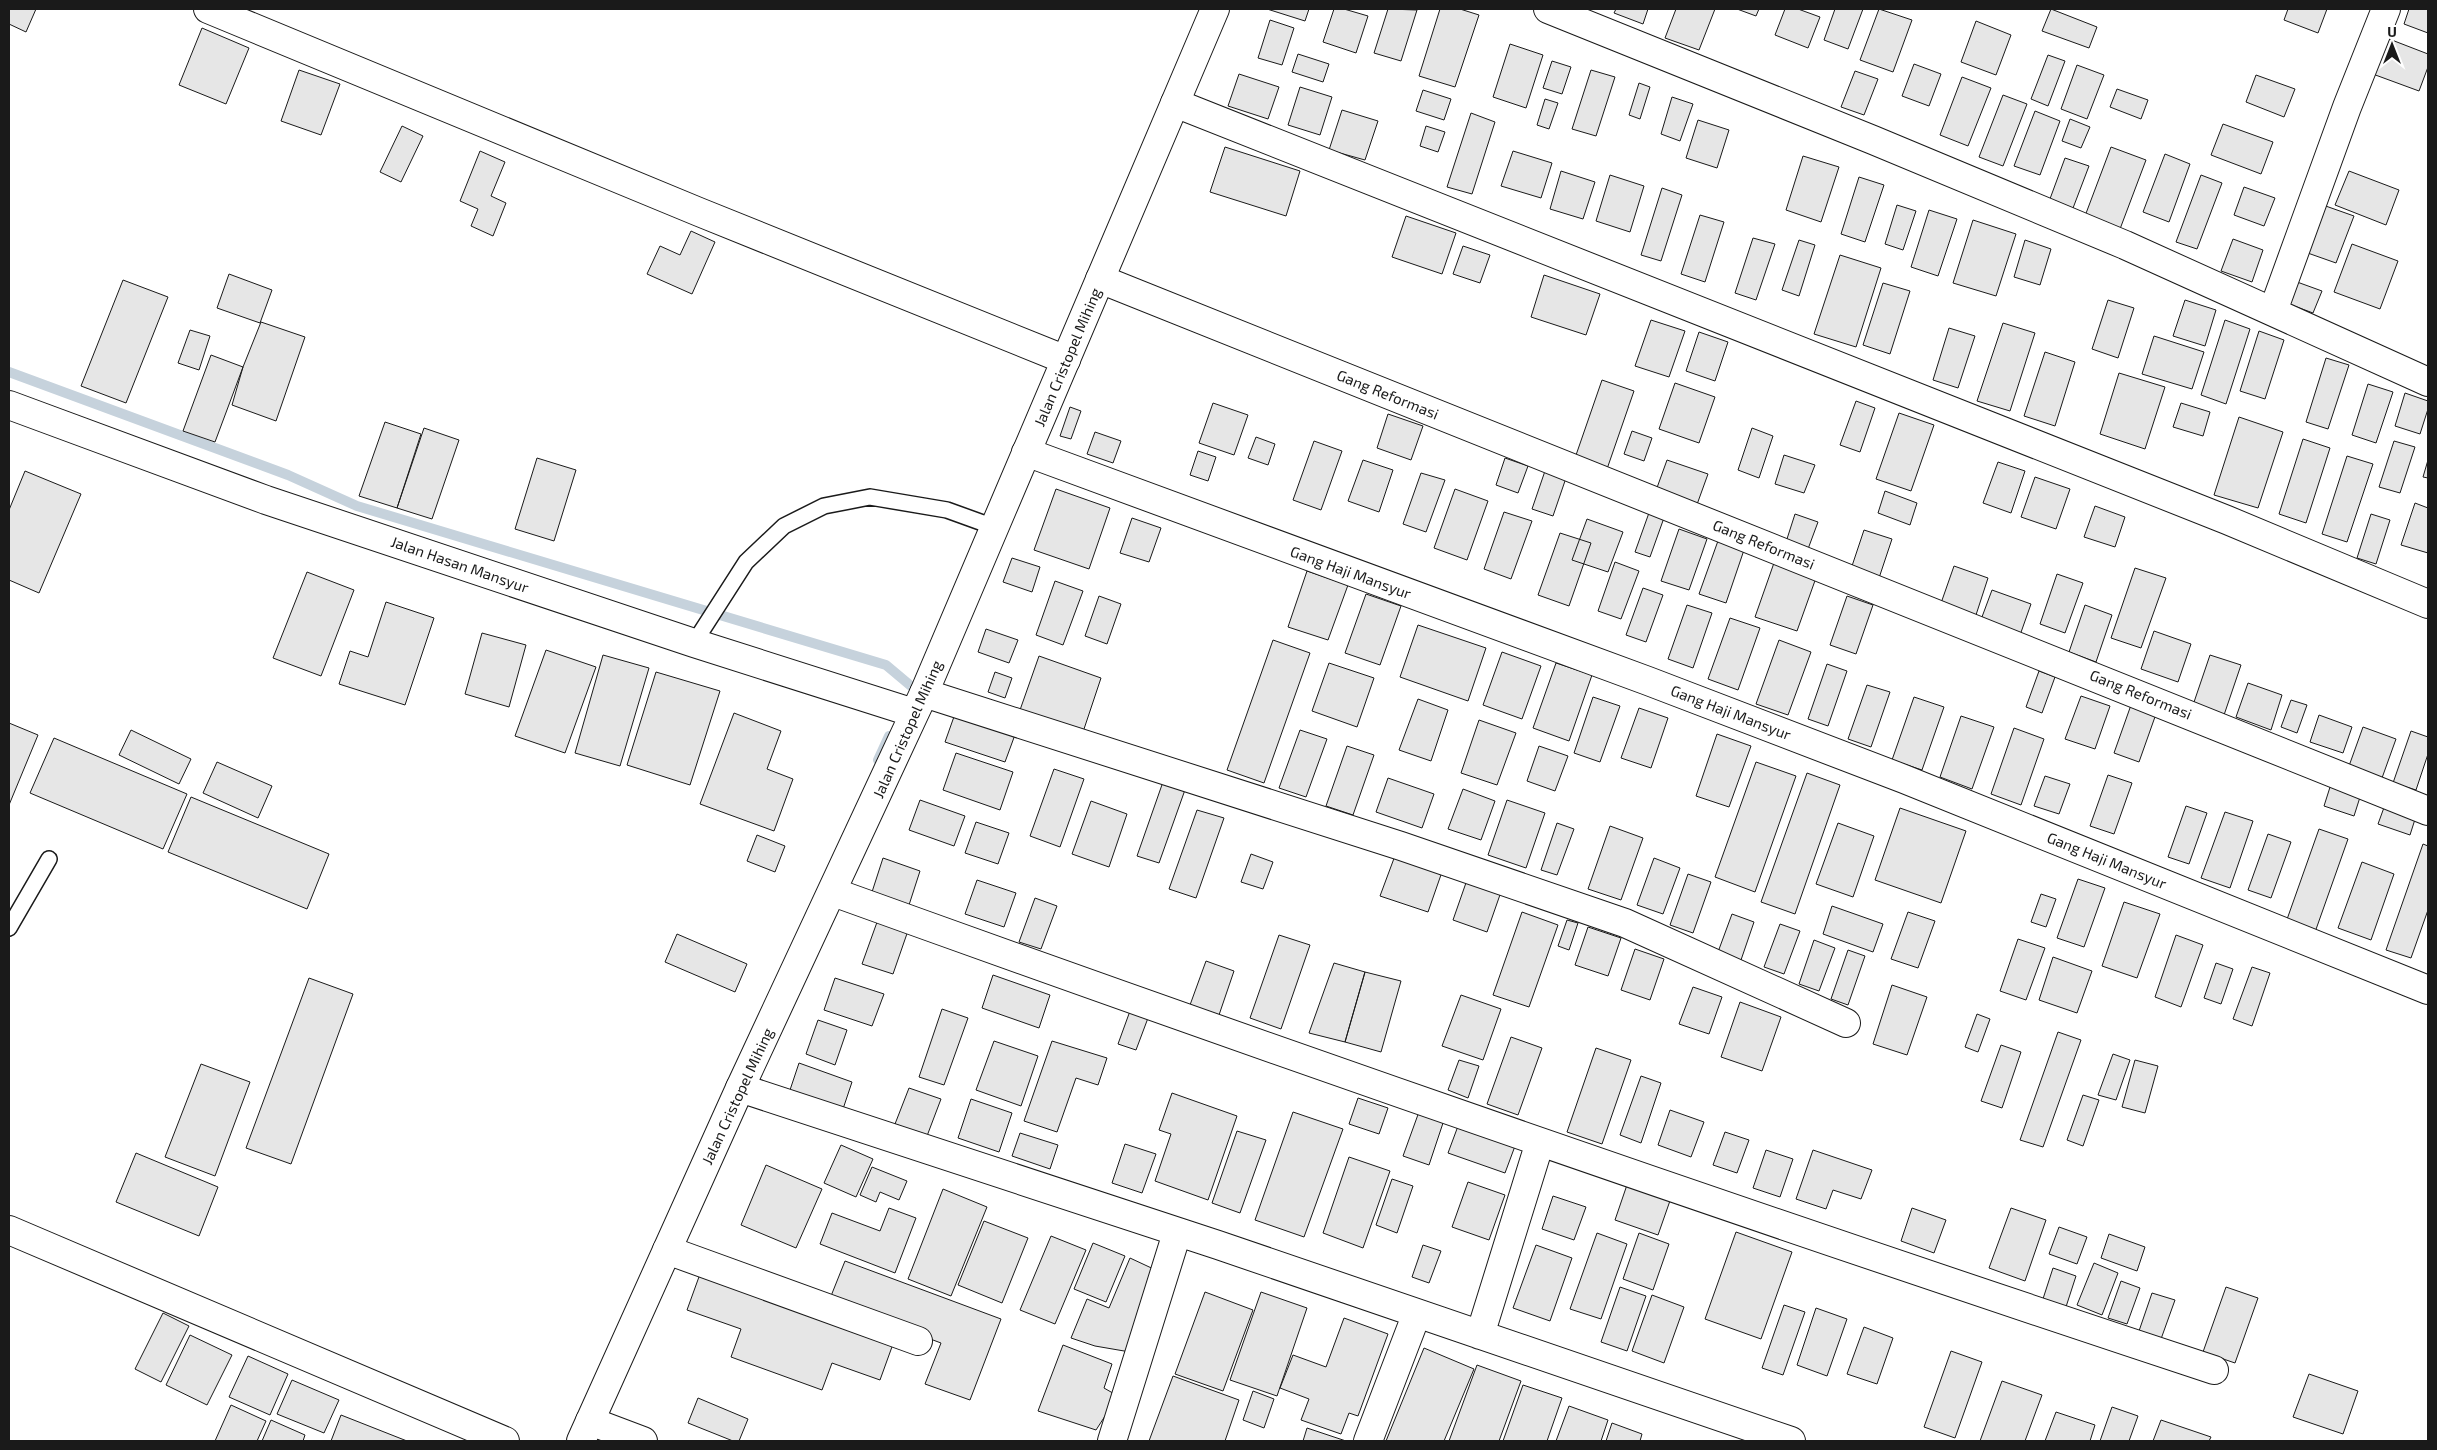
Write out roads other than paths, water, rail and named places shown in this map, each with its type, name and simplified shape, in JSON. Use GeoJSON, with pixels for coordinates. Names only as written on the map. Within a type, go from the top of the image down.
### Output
{"type":"FeatureCollection","features":[{"type":"Feature","properties":{"kind":"street"},"geometry":{"type":"LineString","coordinates":[[208,9],[699,212],[1066,360]]}},
{"type":"Feature","properties":{"kind":"street","name":"Jalan Cristopel Mihing"},"geometry":{"type":"LineString","coordinates":[[586,1431],[740,1088],[833,892],[919,703],[1215,9]]}},
{"type":"Feature","properties":{"kind":"street"},"geometry":{"type":"LineString","coordinates":[[1548,9],[1882,143],[2126,245],[2273,310],[2428,382]]}},
{"type":"Feature","properties":{"kind":"street"},"geometry":{"type":"LineString","coordinates":[[2273,310],[2386,9]]}},
{"type":"Feature","properties":{"kind":"street"},"geometry":{"type":"LineString","coordinates":[[1175,103],[2218,517],[2428,604]]}},
{"type":"Feature","properties":{"kind":"street","name":"Gang Reformasi"},"geometry":{"type":"LineString","coordinates":[[1100,279],[2428,811]]}},
{"type":"Feature","properties":{"kind":"street","name":"Jalan Hasan Mansyur"},"geometry":{"type":"LineString","coordinates":[[9,405],[266,500],[694,643],[919,703],[1400,846],[1625,923],[1846,1023]]}},
{"type":"Feature","properties":{"kind":"street","name":"Gang Haji Mansyur"},"geometry":{"type":"LineString","coordinates":[[1026,452],[1667,688],[1904,779],[2428,990]]}},
{"type":"Feature","properties":{"kind":"street"},"geometry":{"type":"LineString","coordinates":[[833,892],[1247,1041],[1899,1266],[2214,1370]]}},
{"type":"Feature","properties":{"kind":"street"},"geometry":{"type":"LineString","coordinates":[[740,1088],[1417,1313],[1791,1441]]}},
{"type":"Feature","properties":{"kind":"street"},"geometry":{"type":"LineString","coordinates":[[1480,1335],[1540,1142]]}},
{"type":"Feature","properties":{"kind":"street"},"geometry":{"type":"LineString","coordinates":[[9,1230],[505,1441]]}},
{"type":"Feature","properties":{"kind":"street"},"geometry":{"type":"LineString","coordinates":[[1112,1441],[1177,1233]]}},
{"type":"Feature","properties":{"kind":"street"},"geometry":{"type":"LineString","coordinates":[[667,1250],[918,1341]]}},
{"type":"Feature","properties":{"kind":"street"},"geometry":{"type":"LineString","coordinates":[[1368,1441],[1417,1313]]}},
{"type":"Feature","properties":{"kind":"street"},"geometry":{"type":"LineString","coordinates":[[586,1431],[643,1441]]}},
{"type":"Feature","properties":{"kind":"lane"},"geometry":{"type":"LineString","coordinates":[[694,643],[746,562],[784,526],[824,506],[870,497],[947,510],[994,528]]}},
{"type":"Feature","properties":{"kind":"lane"},"geometry":{"type":"LineString","coordinates":[[9,928],[49,859]]}},
{"type":"Feature","properties":{"kind":"waterway"},"geometry":{"type":"LineString","coordinates":[[9,372],[288,475],[357,506],[886,665],[911,686]]}},
{"type":"Feature","properties":{"kind":"waterway"},"geometry":{"type":"LineString","coordinates":[[878,760],[889,736]]}}]}
